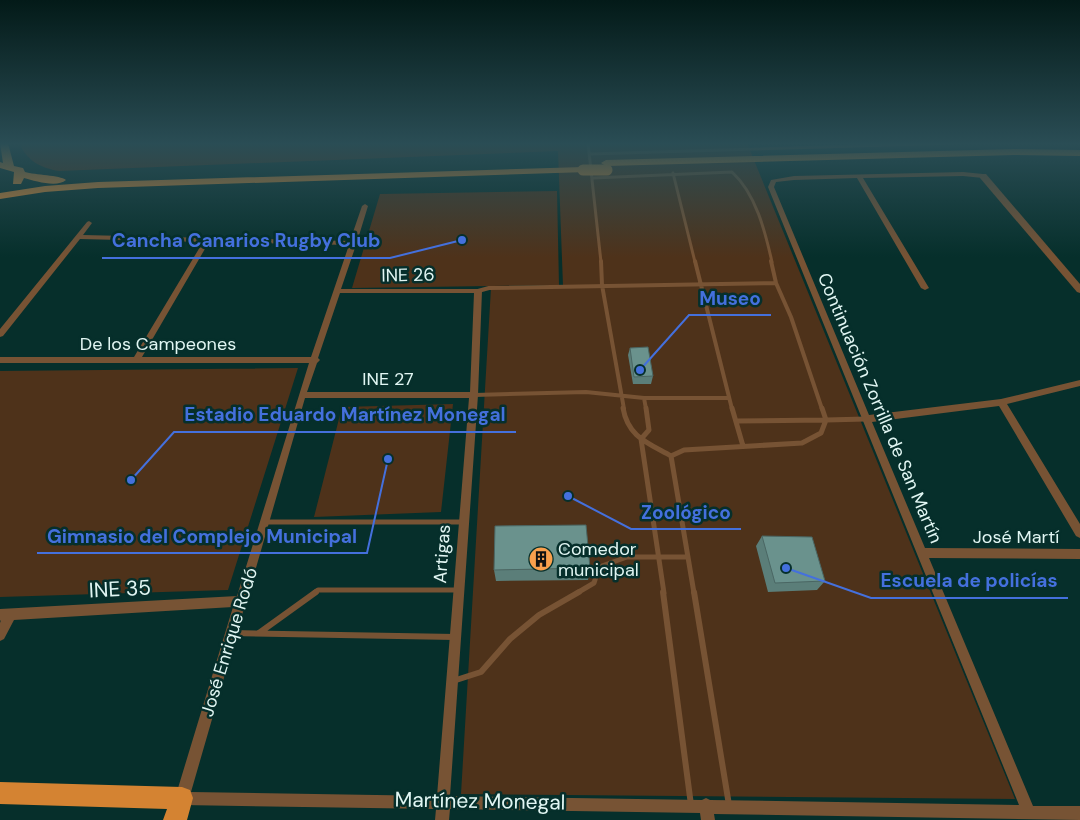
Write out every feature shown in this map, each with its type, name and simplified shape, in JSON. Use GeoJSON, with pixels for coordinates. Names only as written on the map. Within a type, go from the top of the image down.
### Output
{"type":"FeatureCollection","features":[{"type":"Feature","properties":{"kind":"highway"},"geometry":{"type":"LineString","coordinates":[[0,195],[17,181]]}},
{"type":"Feature","properties":{"kind":"highway"},"geometry":{"type":"LineString","coordinates":[[0,195],[45,189],[199,181]]}},
{"type":"Feature","properties":{"kind":"highway","name":"Martínez Monegal"},"geometry":{"type":"LineString","coordinates":[[0,793],[182,798]]}},
{"type":"Feature","properties":{"kind":"highway","name":"José Enrique Rodó"},"geometry":{"type":"LineString","coordinates":[[175,820],[182,798]]}},
{"type":"Feature","properties":{"kind":"street","name":"Continuación Zorrilla de San Martín"},"geometry":{"type":"LineString","coordinates":[[773,181],[772,193],[1029,813]]}},
{"type":"Feature","properties":{"kind":"street"},"geometry":{"type":"LineString","coordinates":[[862,181],[925,288]]}},
{"type":"Feature","properties":{"kind":"street"},"geometry":{"type":"LineString","coordinates":[[987,181],[1080,290]]}},
{"type":"Feature","properties":{"kind":"street","name":"José Enrique Rodó"},"geometry":{"type":"LineString","coordinates":[[182,798],[242,602],[302,395],[316,360],[365,206]]}},
{"type":"Feature","properties":{"kind":"street"},"geometry":{"type":"LineString","coordinates":[[0,334],[89,223]]}},
{"type":"Feature","properties":{"kind":"street"},"geometry":{"type":"LineString","coordinates":[[78,237],[354,243]]}},
{"type":"Feature","properties":{"kind":"street"},"geometry":{"type":"LineString","coordinates":[[136,360],[207,240]]}},
{"type":"Feature","properties":{"kind":"street","name":"INE 26"},"geometry":{"type":"LineString","coordinates":[[338,291],[478,291]]}},
{"type":"Feature","properties":{"kind":"street","name":"Artigas"},"geometry":{"type":"LineString","coordinates":[[442,820],[474,395],[478,291]]}},
{"type":"Feature","properties":{"kind":"street","name":"De los Campeones"},"geometry":{"type":"LineString","coordinates":[[0,360],[316,360]]}},
{"type":"Feature","properties":{"kind":"street"},"geometry":{"type":"LineString","coordinates":[[867,419],[1001,402],[1080,384]]}},
{"type":"Feature","properties":{"kind":"street","name":"INE 27"},"geometry":{"type":"LineString","coordinates":[[302,395],[474,395]]}},
{"type":"Feature","properties":{"kind":"street"},"geometry":{"type":"LineString","coordinates":[[1001,402],[1080,533]]}},
{"type":"Feature","properties":{"kind":"street","name":"José Martí"},"geometry":{"type":"LineString","coordinates":[[923,554],[1080,554]]}},
{"type":"Feature","properties":{"kind":"street","name":"INE 35"},"geometry":{"type":"LineString","coordinates":[[5,615],[242,602]]}},
{"type":"Feature","properties":{"kind":"street"},"geometry":{"type":"LineString","coordinates":[[0,635],[5,615]]}},
{"type":"Feature","properties":{"kind":"street","name":"Martínez Monegal"},"geometry":{"type":"LineString","coordinates":[[182,798],[706,805],[979,816],[1029,813],[1080,813]]}},
{"type":"Feature","properties":{"kind":"street"},"geometry":{"type":"LineString","coordinates":[[706,805],[708,820]]}},
{"type":"Feature","properties":{"kind":"lane"},"geometry":{"type":"LineString","coordinates":[[593,181],[600,242],[602,285],[626,422],[641,440],[671,456]]}},
{"type":"Feature","properties":{"kind":"lane"},"geometry":{"type":"LineString","coordinates":[[676,181],[729,398],[743,446]]}},
{"type":"Feature","properties":{"kind":"lane"},"geometry":{"type":"LineString","coordinates":[[671,456],[684,450],[802,443],[821,433],[826,420],[791,318],[776,283],[766,239],[747,188],[742,181]]}},
{"type":"Feature","properties":{"kind":"lane"},"geometry":{"type":"LineString","coordinates":[[478,291],[489,288],[701,282],[776,283]]}},
{"type":"Feature","properties":{"kind":"lane"},"geometry":{"type":"LineString","coordinates":[[474,395],[586,392],[644,398],[729,398]]}},
{"type":"Feature","properties":{"kind":"lane"},"geometry":{"type":"LineString","coordinates":[[644,398],[649,430],[641,440],[659,557],[691,805]]}},
{"type":"Feature","properties":{"kind":"lane"},"geometry":{"type":"LineString","coordinates":[[736,421],[867,419]]}},
{"type":"Feature","properties":{"kind":"lane"},"geometry":{"type":"LineString","coordinates":[[671,456],[729,806]]}},
{"type":"Feature","properties":{"kind":"lane"},"geometry":{"type":"LineString","coordinates":[[265,522],[464,522]]}},
{"type":"Feature","properties":{"kind":"lane"},"geometry":{"type":"LineString","coordinates":[[452,681],[481,672],[510,639],[539,614],[594,582],[597,578],[596,569],[600,566],[627,557],[688,557]]}},
{"type":"Feature","properties":{"kind":"lane"},"geometry":{"type":"LineString","coordinates":[[258,633],[318,590],[459,590]]}},
{"type":"Feature","properties":{"kind":"lane"},"geometry":{"type":"LineString","coordinates":[[232,633],[455,637]]}},
{"type":"Feature","properties":{"kind":"shaded area"},"geometry":{"type":"Polygon","coordinates":[[[559,181],[763,181],[1015,799],[461,794],[491,288],[563,286],[559,181]]]}},
{"type":"Feature","properties":{"kind":"shaded area"},"geometry":{"type":"Polygon","coordinates":[[[557,191],[559,285],[352,288],[380,194],[557,191]]]}},
{"type":"Feature","properties":{"kind":"shaded area"},"geometry":{"type":"Polygon","coordinates":[[[298,368],[228,590],[0,597],[0,371],[298,368]]]}},
{"type":"Feature","properties":{"kind":"shaded area"},"geometry":{"type":"Polygon","coordinates":[[[453,404],[441,512],[314,517],[342,407],[453,404]]]}},
{"type":"Feature","properties":{"kind":"building"},"geometry":{"type":"Polygon","coordinates":[[[648,347],[653,376],[634,377],[630,348],[648,347]]]}},
{"type":"Feature","properties":{"kind":"building","name":"Comedor municipal"},"geometry":{"type":"Polygon","coordinates":[[[586,525],[590,568],[494,570],[495,526],[586,525]]]}},
{"type":"Feature","properties":{"kind":"building"},"geometry":{"type":"Polygon","coordinates":[[[762,536],[812,537],[825,581],[775,583],[762,536]]]}},
{"type":"Feature","properties":{"kind":"place","name":"Cancha Canarios Rugby Club"},"geometry":{"type":"Point","coordinates":[462,240]}},
{"type":"Feature","properties":{"kind":"place","name":"Museo"},"geometry":{"type":"Point","coordinates":[640,370]}},
{"type":"Feature","properties":{"kind":"place","name":"Gimnasio del Complejo Municipal"},"geometry":{"type":"Point","coordinates":[388,459]}},
{"type":"Feature","properties":{"kind":"place","name":"Estadio Eduardo Martínez Monegal"},"geometry":{"type":"Point","coordinates":[131,480]}},
{"type":"Feature","properties":{"kind":"place","name":"Zoológico"},"geometry":{"type":"Point","coordinates":[568,496]}},
{"type":"Feature","properties":{"kind":"place","name":"Comedor municipal"},"geometry":{"type":"Point","coordinates":[541,559]}},
{"type":"Feature","properties":{"kind":"place","name":"Escuela de policías"},"geometry":{"type":"Point","coordinates":[786,568]}}]}
